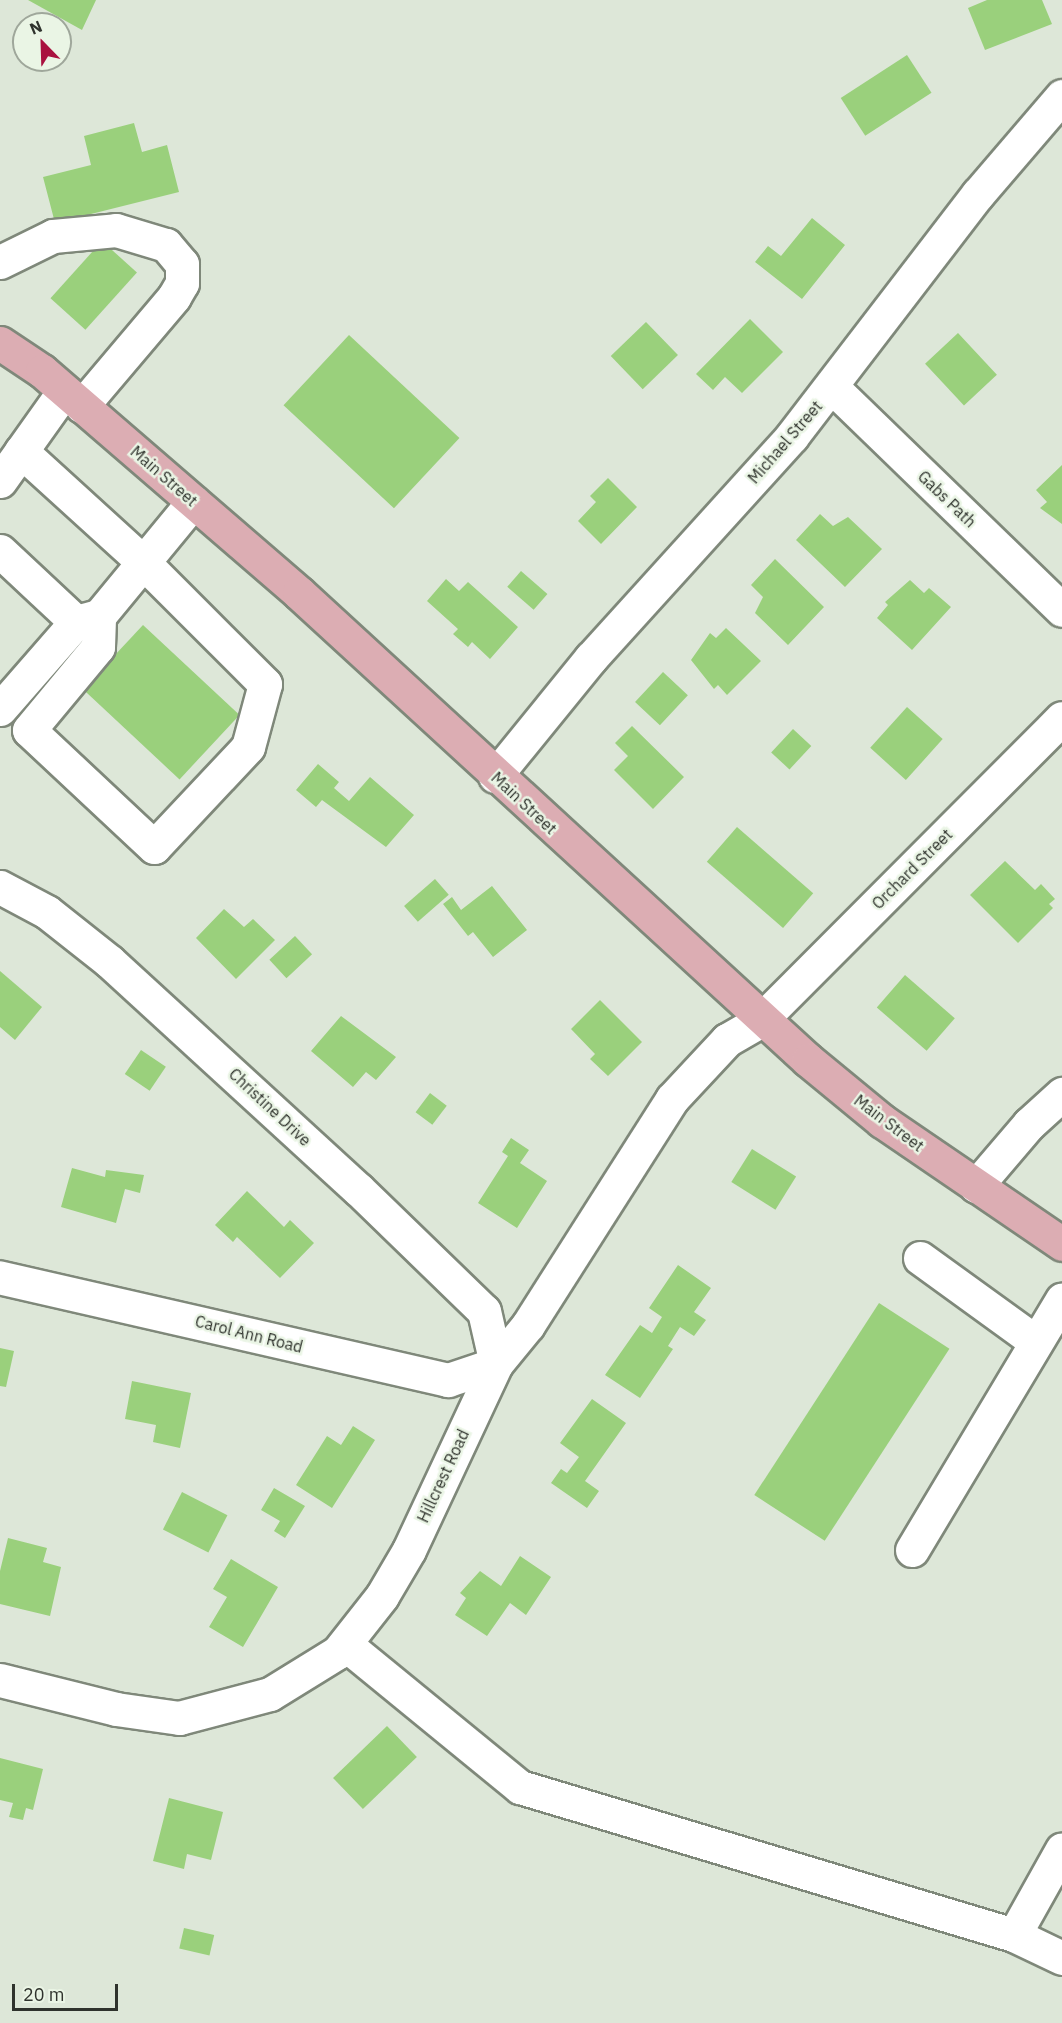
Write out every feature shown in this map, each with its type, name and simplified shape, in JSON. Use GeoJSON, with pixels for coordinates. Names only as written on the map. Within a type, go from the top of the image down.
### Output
{"type":"FeatureCollection","features":[{"type":"Feature","properties":{"kind":"main road","name":"Main Street"},"geometry":{"type":"LineString","coordinates":[[0,343],[73,398],[193,502],[761,1020],[882,1121],[1062,1244]]}},
{"type":"Feature","properties":{"kind":"street","name":"Michael Street"},"geometry":{"type":"LineString","coordinates":[[495,776],[591,658],[832,387],[978,194],[1062,96]]}},
{"type":"Feature","properties":{"kind":"street"},"geometry":{"type":"LineString","coordinates":[[0,262],[52,236],[116,230],[166,244],[182,264],[182,283],[174,297],[21,451],[0,481]]}},
{"type":"Feature","properties":{"kind":"street","name":"Gabs Path"},"geometry":{"type":"LineString","coordinates":[[832,387],[1062,610]]}},
{"type":"Feature","properties":{"kind":"street"},"geometry":{"type":"LineString","coordinates":[[0,551],[88,619],[98,647],[29,730],[154,848],[248,747],[265,684],[142,561],[21,451]]}},
{"type":"Feature","properties":{"kind":"street"},"geometry":{"type":"LineString","coordinates":[[0,709],[88,619],[193,502]]}},
{"type":"Feature","properties":{"kind":"street","name":"Orchard Street"},"geometry":{"type":"LineString","coordinates":[[761,1020],[1062,718]]}},
{"type":"Feature","properties":{"kind":"street","name":"Christine Drive"},"geometry":{"type":"LineString","coordinates":[[0,887],[47,912],[110,962],[375,1206],[484,1311],[496,1364]]}},
{"type":"Feature","properties":{"kind":"street","name":"Hillcrest Road"},"geometry":{"type":"LineString","coordinates":[[0,1680],[116,1709],[179,1718],[270,1694],[307,1675],[345,1644],[382,1596],[408,1550],[496,1364],[528,1325],[672,1099],[727,1040],[761,1020]]}},
{"type":"Feature","properties":{"kind":"street"},"geometry":{"type":"LineString","coordinates":[[976,1186],[1029,1124],[1062,1095]]}},
{"type":"Feature","properties":{"kind":"street"},"geometry":{"type":"LineString","coordinates":[[920,1258],[1036,1342]]}},
{"type":"Feature","properties":{"kind":"street","name":"Carol Ann Road"},"geometry":{"type":"LineString","coordinates":[[0,1277],[448,1380],[496,1364]]}},
{"type":"Feature","properties":{"kind":"street"},"geometry":{"type":"LineString","coordinates":[[912,1550],[1062,1299]]}},
{"type":"Feature","properties":{"kind":"street"},"geometry":{"type":"LineString","coordinates":[[345,1644],[520,1787],[1014,1935],[1062,1958]]}},
{"type":"Feature","properties":{"kind":"street"},"geometry":{"type":"LineString","coordinates":[[1014,1935],[1062,1849]]}},
{"type":"Feature","properties":{"kind":"building"},"geometry":{"type":"Polygon","coordinates":[[[28,0],[96,0],[82,30],[72,24],[72,12],[50,12],[28,0]]]}},
{"type":"Feature","properties":{"kind":"building"},"geometry":{"type":"Polygon","coordinates":[[[987,0],[1042,0],[1052,24],[985,50],[968,8],[987,0]]]}},
{"type":"Feature","properties":{"kind":"building"},"geometry":{"type":"Polygon","coordinates":[[[907,55],[932,93],[865,136],[841,98],[907,55]]]}},
{"type":"Feature","properties":{"kind":"building"},"geometry":{"type":"Polygon","coordinates":[[[134,123],[142,152],[167,145],[179,192],[55,223],[43,177],[91,165],[84,136],[134,123]]]}},
{"type":"Feature","properties":{"kind":"building"},"geometry":{"type":"Polygon","coordinates":[[[812,218],[845,245],[802,299],[755,262],[768,246],[781,256],[812,218]]]}},
{"type":"Feature","properties":{"kind":"building"},"geometry":{"type":"Polygon","coordinates":[[[102,241],[137,272],[85,330],[50,298],[102,241]]]}},
{"type":"Feature","properties":{"kind":"building"},"geometry":{"type":"Polygon","coordinates":[[[750,319],[783,352],[742,393],[725,377],[713,390],[696,374],[750,319]]]}},
{"type":"Feature","properties":{"kind":"building"},"geometry":{"type":"Polygon","coordinates":[[[646,322],[678,355],[643,389],[611,356],[646,322]]]}},
{"type":"Feature","properties":{"kind":"building"},"geometry":{"type":"Polygon","coordinates":[[[958,333],[997,375],[964,405],[925,364],[958,333]]]}},
{"type":"Feature","properties":{"kind":"building"},"geometry":{"type":"Polygon","coordinates":[[[349,335],[459,438],[394,508],[284,405],[349,335]]]}},
{"type":"Feature","properties":{"kind":"building"},"geometry":{"type":"Polygon","coordinates":[[[1062,465],[1062,524],[1040,508],[1047,502],[1036,490],[1062,465]]]}},
{"type":"Feature","properties":{"kind":"building"},"geometry":{"type":"Polygon","coordinates":[[[608,478],[637,507],[601,544],[578,521],[596,502],[590,496],[608,478]]]}},
{"type":"Feature","properties":{"kind":"building"},"geometry":{"type":"Polygon","coordinates":[[[820,514],[833,526],[848,517],[882,549],[845,587],[796,540],[820,514]]]}},
{"type":"Feature","properties":{"kind":"building"},"geometry":{"type":"Polygon","coordinates":[[[775,559],[824,607],[788,645],[755,613],[763,597],[751,585],[775,559]]]}},
{"type":"Feature","properties":{"kind":"building"},"geometry":{"type":"Polygon","coordinates":[[[521,571],[547,594],[534,610],[507,587],[521,571]]]}},
{"type":"Feature","properties":{"kind":"building"},"geometry":{"type":"Polygon","coordinates":[[[446,579],[459,591],[468,582],[518,627],[490,659],[472,642],[468,647],[453,634],[458,629],[427,601],[446,579]]]}},
{"type":"Feature","properties":{"kind":"building"},"geometry":{"type":"Polygon","coordinates":[[[910,580],[924,593],[929,588],[951,607],[912,650],[877,618],[888,605],[885,602],[910,580]]]}},
{"type":"Feature","properties":{"kind":"building"},"geometry":{"type":"Polygon","coordinates":[[[143,625],[240,715],[180,779],[83,689],[143,625]]]}},
{"type":"Feature","properties":{"kind":"building"},"geometry":{"type":"Polygon","coordinates":[[[726,628],[761,661],[727,695],[718,685],[714,689],[691,660],[710,633],[716,638],[726,628]]]}},
{"type":"Feature","properties":{"kind":"building"},"geometry":{"type":"Polygon","coordinates":[[[663,672],[688,695],[660,725],[635,702],[663,672]]]}},
{"type":"Feature","properties":{"kind":"building"},"geometry":{"type":"Polygon","coordinates":[[[907,707],[943,739],[906,780],[870,748],[907,707]]]}},
{"type":"Feature","properties":{"kind":"building"},"geometry":{"type":"Polygon","coordinates":[[[632,726],[684,777],[653,809],[614,770],[628,756],[615,743],[632,726]]]}},
{"type":"Feature","properties":{"kind":"building"},"geometry":{"type":"Polygon","coordinates":[[[793,729],[811,746],[789,769],[771,752],[793,729]]]}},
{"type":"Feature","properties":{"kind":"building"},"geometry":{"type":"Polygon","coordinates":[[[318,764],[339,782],[334,788],[349,801],[370,777],[414,815],[386,847],[322,800],[316,807],[296,790],[318,764]]]}},
{"type":"Feature","properties":{"kind":"building"},"geometry":{"type":"Polygon","coordinates":[[[737,827],[813,893],[783,928],[707,862],[737,827]]]}},
{"type":"Feature","properties":{"kind":"building"},"geometry":{"type":"Polygon","coordinates":[[[1005,861],[1035,890],[1041,884],[1055,899],[1049,904],[1053,908],[1018,943],[970,895],[1005,861]]]}},
{"type":"Feature","properties":{"kind":"building"},"geometry":{"type":"Polygon","coordinates":[[[435,879],[449,895],[418,922],[404,906],[435,879]]]}},
{"type":"Feature","properties":{"kind":"building"},"geometry":{"type":"Polygon","coordinates":[[[492,886],[527,930],[493,957],[473,932],[468,936],[443,904],[452,897],[461,910],[492,886]]]}},
{"type":"Feature","properties":{"kind":"building"},"geometry":{"type":"Polygon","coordinates":[[[224,909],[244,927],[253,919],[275,940],[236,979],[196,938],[224,909]]]}},
{"type":"Feature","properties":{"kind":"building"},"geometry":{"type":"Polygon","coordinates":[[[295,936],[312,954],[286,978],[269,960],[295,936]]]}},
{"type":"Feature","properties":{"kind":"building"},"geometry":{"type":"Polygon","coordinates":[[[0,971],[42,1007],[15,1040],[0,1027],[0,971]]]}},
{"type":"Feature","properties":{"kind":"building"},"geometry":{"type":"Polygon","coordinates":[[[905,975],[955,1018],[927,1051],[877,1007],[905,975]]]}},
{"type":"Feature","properties":{"kind":"building"},"geometry":{"type":"Polygon","coordinates":[[[600,1000],[642,1042],[608,1076],[590,1059],[595,1054],[571,1029],[600,1000]]]}},
{"type":"Feature","properties":{"kind":"building"},"geometry":{"type":"Polygon","coordinates":[[[341,1016],[396,1057],[376,1080],[366,1072],[353,1087],[311,1051],[341,1016]]]}},
{"type":"Feature","properties":{"kind":"building"},"geometry":{"type":"Polygon","coordinates":[[[141,1050],[166,1067],[150,1091],[125,1074],[141,1050]]]}},
{"type":"Feature","properties":{"kind":"building"},"geometry":{"type":"Polygon","coordinates":[[[430,1093],[447,1106],[432,1125],[416,1112],[430,1093]]]}},
{"type":"Feature","properties":{"kind":"building"},"geometry":{"type":"Polygon","coordinates":[[[511,1138],[529,1150],[520,1163],[547,1181],[517,1228],[478,1203],[508,1156],[502,1152],[511,1138]]]}},
{"type":"Feature","properties":{"kind":"building"},"geometry":{"type":"Polygon","coordinates":[[[752,1149],[796,1177],[775,1210],[731,1182],[752,1149]]]}},
{"type":"Feature","properties":{"kind":"building"},"geometry":{"type":"Polygon","coordinates":[[[72,1168],[105,1177],[106,1170],[144,1175],[140,1193],[125,1189],[116,1223],[61,1207],[72,1168]]]}},
{"type":"Feature","properties":{"kind":"building"},"geometry":{"type":"Polygon","coordinates":[[[247,1191],[284,1227],[290,1220],[314,1243],[280,1278],[237,1237],[233,1242],[215,1225],[247,1191]]]}},
{"type":"Feature","properties":{"kind":"building"},"geometry":{"type":"Polygon","coordinates":[[[678,1265],[711,1288],[694,1312],[706,1320],[694,1336],[680,1327],[668,1346],[673,1349],[640,1398],[605,1375],[640,1325],[652,1333],[662,1317],[649,1308],[678,1265]]]}},
{"type":"Feature","properties":{"kind":"building"},"geometry":{"type":"Polygon","coordinates":[[[879,1303],[949,1349],[825,1541],[754,1495],[879,1303]]]}},
{"type":"Feature","properties":{"kind":"building"},"geometry":{"type":"Polygon","coordinates":[[[0,1348],[14,1351],[6,1387],[0,1386],[0,1348]]]}},
{"type":"Feature","properties":{"kind":"building"},"geometry":{"type":"Polygon","coordinates":[[[132,1381],[191,1393],[180,1448],[153,1442],[156,1425],[125,1419],[132,1381]]]}},
{"type":"Feature","properties":{"kind":"building"},"geometry":{"type":"Polygon","coordinates":[[[592,1399],[626,1423],[585,1481],[599,1491],[587,1508],[551,1483],[561,1469],[567,1473],[579,1457],[560,1443],[592,1399]]]}},
{"type":"Feature","properties":{"kind":"building"},"geometry":{"type":"Polygon","coordinates":[[[353,1426],[375,1440],[332,1508],[296,1485],[327,1436],[341,1445],[353,1426]]]}},
{"type":"Feature","properties":{"kind":"building"},"geometry":{"type":"Polygon","coordinates":[[[274,1488],[305,1506],[285,1538],[274,1531],[280,1521],[261,1510],[274,1488]]]}},
{"type":"Feature","properties":{"kind":"building"},"geometry":{"type":"Polygon","coordinates":[[[182,1492],[227,1515],[208,1553],[163,1529],[182,1492]]]}},
{"type":"Feature","properties":{"kind":"building"},"geometry":{"type":"Polygon","coordinates":[[[8,1538],[47,1548],[43,1562],[61,1567],[50,1616],[0,1604],[0,1571],[8,1538]]]}},
{"type":"Feature","properties":{"kind":"building"},"geometry":{"type":"Polygon","coordinates":[[[520,1556],[551,1577],[526,1615],[510,1603],[487,1636],[455,1615],[466,1598],[460,1593],[480,1571],[501,1586],[520,1556]]]}},
{"type":"Feature","properties":{"kind":"building"},"geometry":{"type":"Polygon","coordinates":[[[231,1559],[278,1587],[243,1647],[209,1627],[227,1597],[213,1589],[231,1559]]]}},
{"type":"Feature","properties":{"kind":"building"},"geometry":{"type":"Polygon","coordinates":[[[387,1726],[417,1757],[363,1809],[333,1778],[387,1726]]]}},
{"type":"Feature","properties":{"kind":"building"},"geometry":{"type":"Polygon","coordinates":[[[0,1758],[43,1769],[33,1810],[26,1808],[23,1820],[9,1817],[13,1803],[0,1800],[0,1758]]]}},
{"type":"Feature","properties":{"kind":"building"},"geometry":{"type":"Polygon","coordinates":[[[169,1798],[223,1812],[211,1860],[187,1854],[184,1869],[153,1861],[169,1798]]]}},
{"type":"Feature","properties":{"kind":"building"},"geometry":{"type":"Polygon","coordinates":[[[184,1928],[214,1935],[209,1955],[179,1948],[184,1928]]]}}]}
